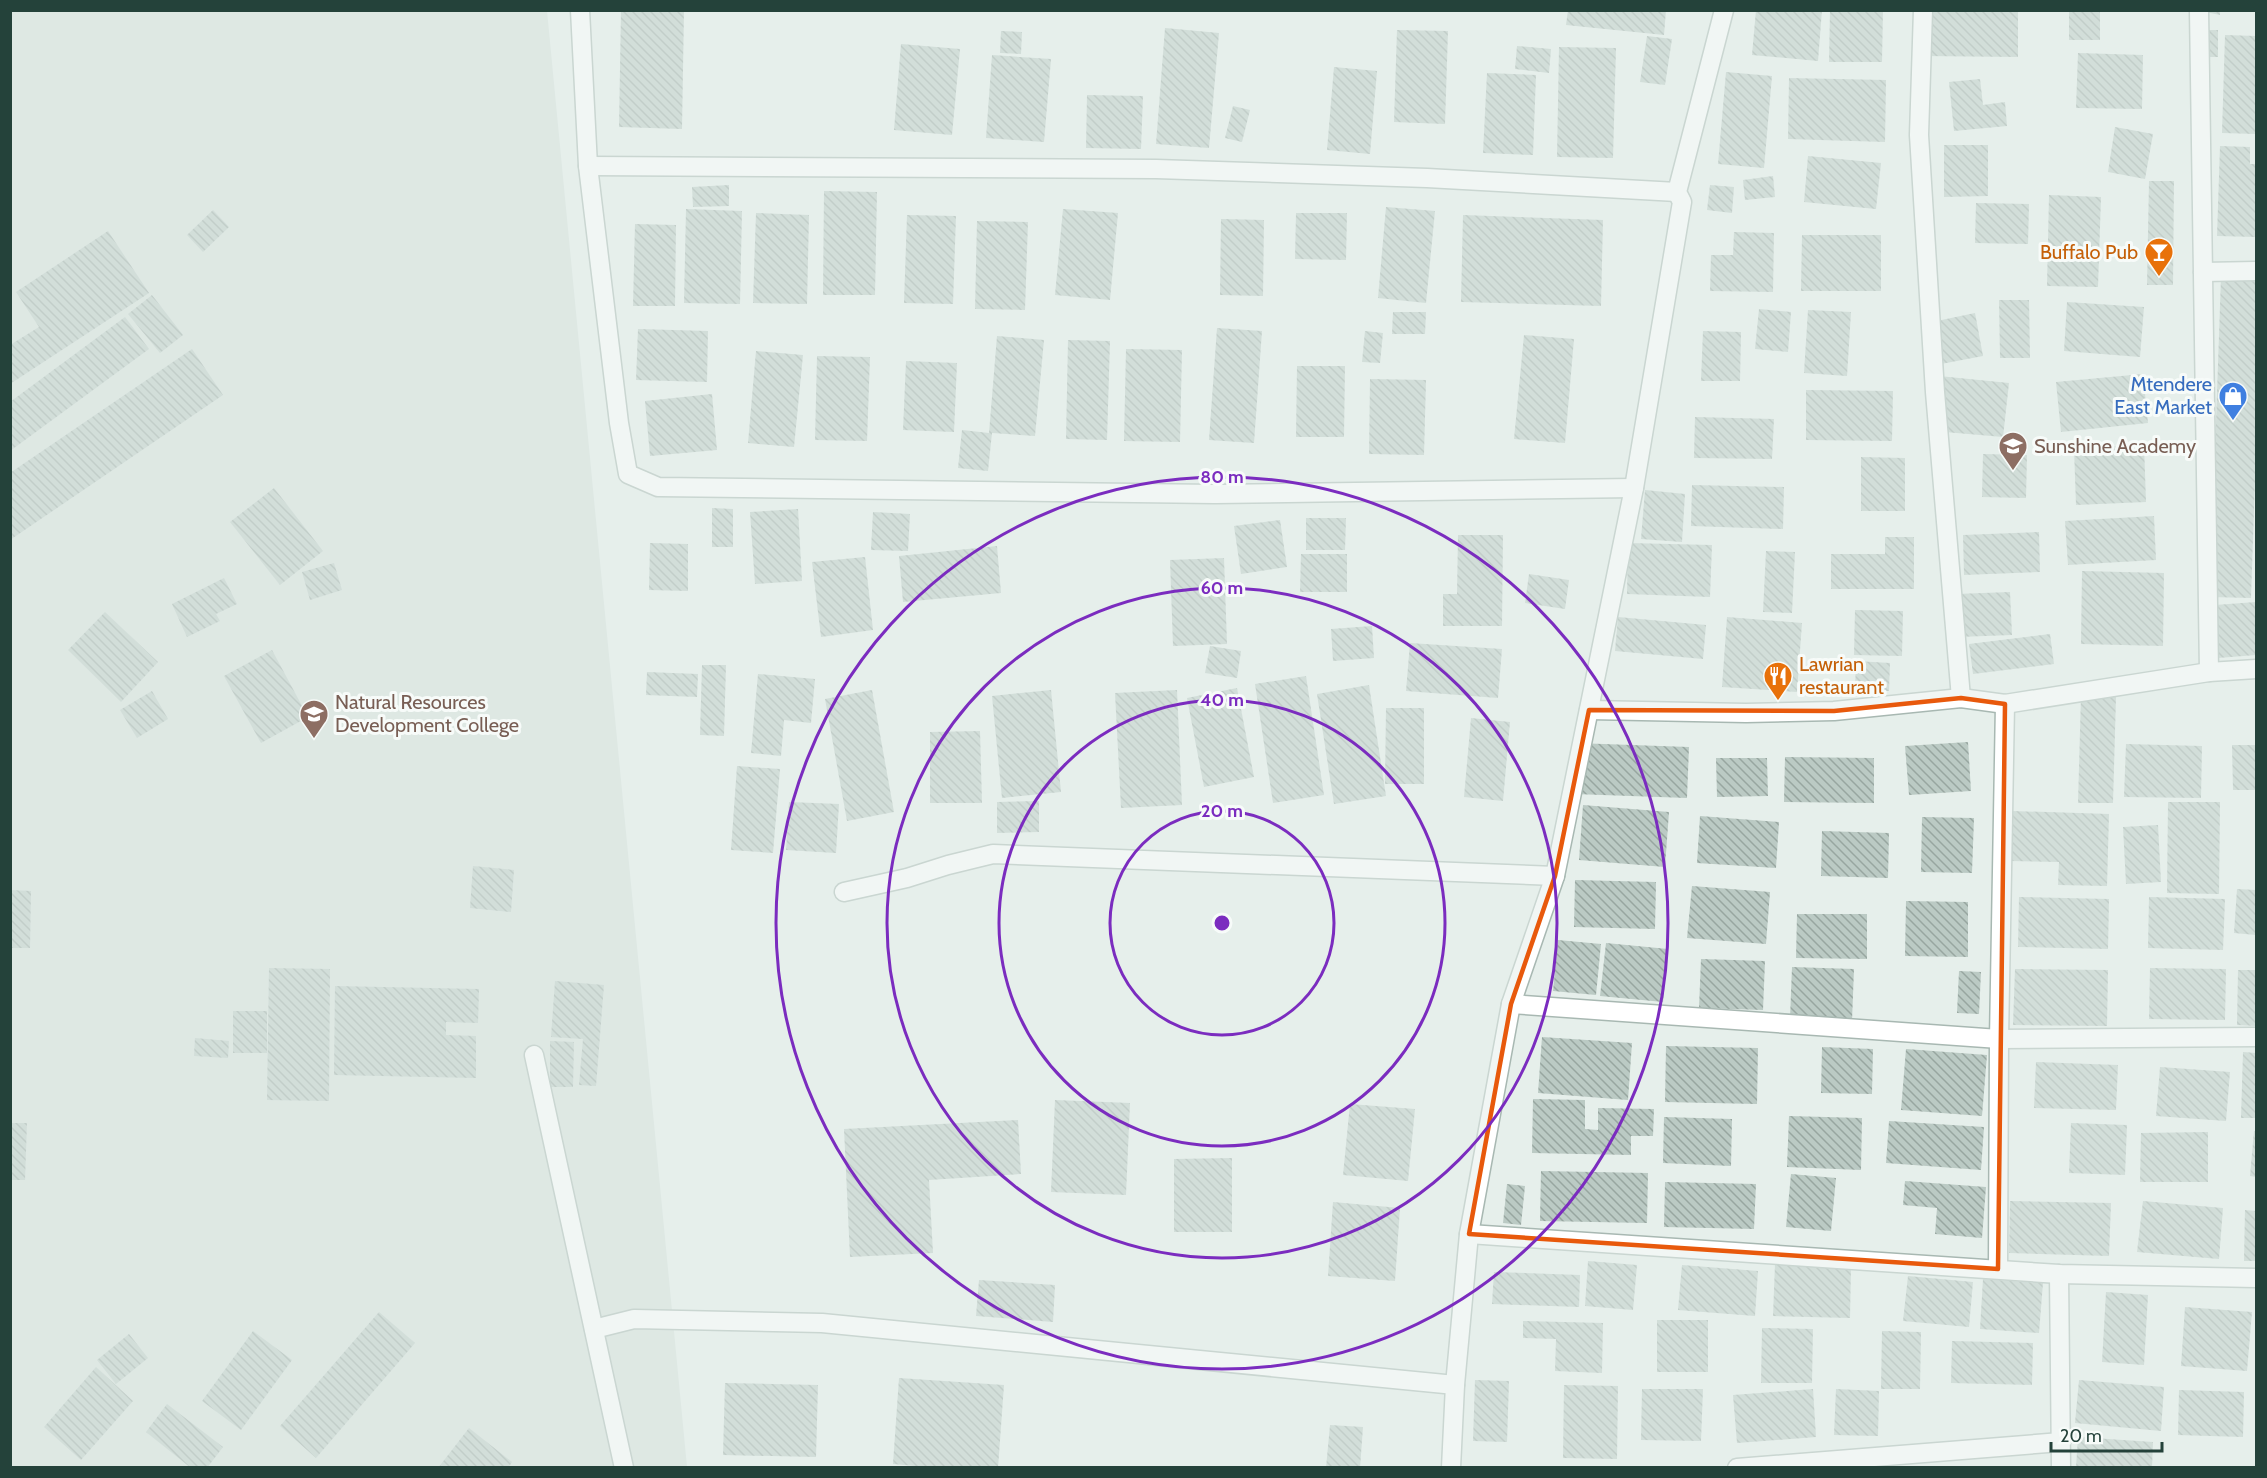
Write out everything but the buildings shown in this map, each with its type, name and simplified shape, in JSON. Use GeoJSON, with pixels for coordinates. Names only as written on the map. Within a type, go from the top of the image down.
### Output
{"type":"FeatureCollection","features":[{"type":"Feature","properties":{"kind":"street"},"geometry":{"type":"LineString","coordinates":[[580,10],[588,166],[619,423],[628,474],[658,487],[1215,494],[1634,488]]}},
{"type":"Feature","properties":{"kind":"street"},"geometry":{"type":"LineString","coordinates":[[1451,1467],[1455,1385],[1469,1234],[1511,1004],[1556,876],[1634,488],[1682,202],[1677,192],[1724,10]]}},
{"type":"Feature","properties":{"kind":"street"},"geometry":{"type":"LineString","coordinates":[[1923,10],[1920,147],[1935,392],[1961,698]]}},
{"type":"Feature","properties":{"kind":"street"},"geometry":{"type":"LineString","coordinates":[[2199,10],[2209,672]]}},
{"type":"Feature","properties":{"kind":"street"},"geometry":{"type":"LineString","coordinates":[[588,166],[1156,169],[1427,178],[1677,192]]}},
{"type":"Feature","properties":{"kind":"street"},"geometry":{"type":"LineString","coordinates":[[2203,272],[2256,271]]}},
{"type":"Feature","properties":{"kind":"street"},"geometry":{"type":"LineString","coordinates":[[1590,710],[1746,713],[1834,711],[1961,698],[2005,704],[2209,672],[2256,669]]}},
{"type":"Feature","properties":{"kind":"street"},"geometry":{"type":"LineString","coordinates":[[1998,1269],[1999,1039],[2005,704]]}},
{"type":"Feature","properties":{"kind":"street"},"geometry":{"type":"LineString","coordinates":[[844,892],[907,878],[993,854],[1556,876]]}},
{"type":"Feature","properties":{"kind":"street"},"geometry":{"type":"LineString","coordinates":[[1511,1004],[1999,1039],[2256,1037]]}},
{"type":"Feature","properties":{"kind":"street"},"geometry":{"type":"LineString","coordinates":[[534,1055],[624,1467]]}},
{"type":"Feature","properties":{"kind":"street"},"geometry":{"type":"LineString","coordinates":[[1469,1234],[2059,1274],[2256,1278]]}},
{"type":"Feature","properties":{"kind":"street"},"geometry":{"type":"LineString","coordinates":[[2059,1274],[2061,1467]]}},
{"type":"Feature","properties":{"kind":"street"},"geometry":{"type":"LineString","coordinates":[[594,1329],[634,1319],[822,1323],[1455,1385]]}},
{"type":"Feature","properties":{"kind":"street"},"geometry":{"type":"LineString","coordinates":[[1737,1467],[2061,1442]]}},
{"type":"Feature","properties":{"kind":"highlighted area"},"geometry":{"type":"Polygon","coordinates":[[[1961,698],[2005,704],[1998,1269],[1469,1234],[1511,1004],[1555,876],[1589,710],[1834,711],[1961,698]]]}},
{"type":"Feature","properties":{"kind":"shaded area","name":"Natural Resources Development College"},"geometry":{"type":"Polygon","coordinates":[[[10,11],[547,11],[687,1467],[11,1467],[10,11]]]}},
{"type":"Feature","properties":{"kind":"place","name":"Buffalo Pub"},"geometry":{"type":"Point","coordinates":[2159,278]}},
{"type":"Feature","properties":{"kind":"place","name":"Mtendere East Market"},"geometry":{"type":"Point","coordinates":[2233,422]}},
{"type":"Feature","properties":{"kind":"place","name":"Sunshine Academy"},"geometry":{"type":"Point","coordinates":[2013,472]}},
{"type":"Feature","properties":{"kind":"place","name":"Lawrian restaurant"},"geometry":{"type":"Point","coordinates":[1778,702]}},
{"type":"Feature","properties":{"kind":"place","name":"Natural Resources Development College"},"geometry":{"type":"Point","coordinates":[314,740]}}]}
